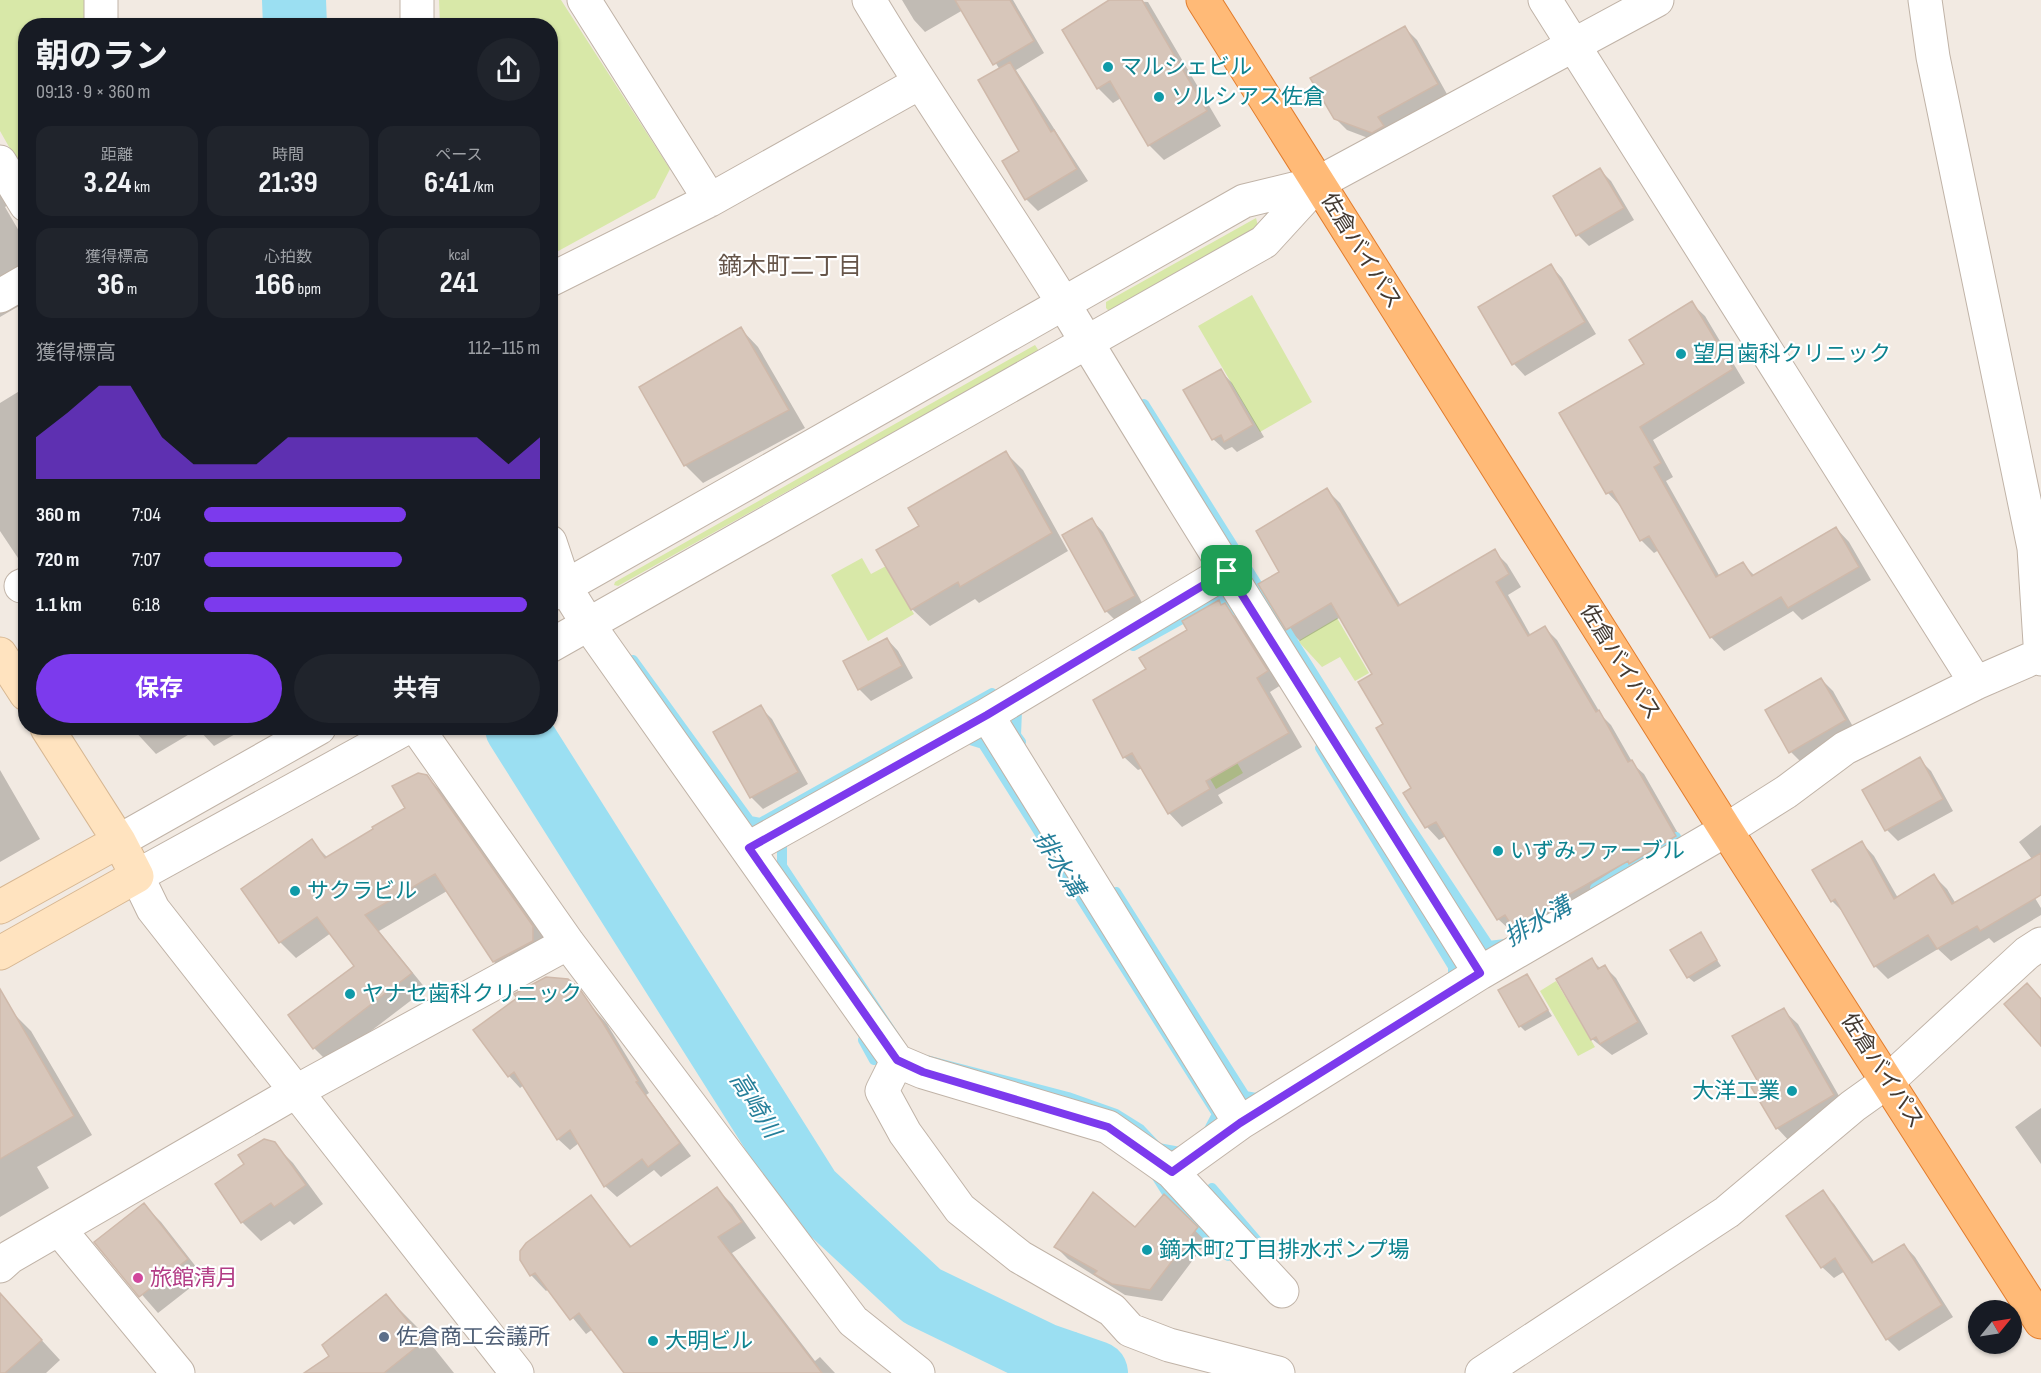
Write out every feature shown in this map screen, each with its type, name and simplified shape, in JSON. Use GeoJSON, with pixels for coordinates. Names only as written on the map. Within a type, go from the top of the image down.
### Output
{"type":"FeatureCollection","features":[{"type":"Feature","properties":{"kind":"highway","name":"佐倉バイパス"},"geometry":{"type":"LineString","coordinates":[[1203,0],[1726,830],[2041,1322]]}},
{"type":"Feature","properties":{"kind":"main road"},"geometry":{"type":"LineString","coordinates":[[0,654],[18,682]]}},
{"type":"Feature","properties":{"kind":"main road"},"geometry":{"type":"LineString","coordinates":[[0,953],[137,876],[119,841],[51,735]]}},
{"type":"Feature","properties":{"kind":"main road"},"geometry":{"type":"LineString","coordinates":[[0,907],[119,841]]}},
{"type":"Feature","properties":{"kind":"street"},"geometry":{"type":"LineString","coordinates":[[101,0],[101,18]]}},
{"type":"Feature","properties":{"kind":"street"},"geometry":{"type":"LineString","coordinates":[[417,0],[417,18]]}},
{"type":"Feature","properties":{"kind":"street"},"geometry":{"type":"LineString","coordinates":[[584,0],[710,200]]}},
{"type":"Feature","properties":{"kind":"street"},"geometry":{"type":"LineString","coordinates":[[869,0],[919,83],[1064,305],[1227,571],[1480,973]]}},
{"type":"Feature","properties":{"kind":"street"},"geometry":{"type":"LineString","coordinates":[[1545,0],[1976,683]]}},
{"type":"Feature","properties":{"kind":"street"},"geometry":{"type":"LineString","coordinates":[[1282,1291],[1172,1172],[1108,1127],[923,1072],[897,1060],[749,848],[588,624],[558,591],[1244,201],[1318,183],[1657,0]]}},
{"type":"Feature","properties":{"kind":"street"},"geometry":{"type":"LineString","coordinates":[[1172,1172],[1240,1123],[1480,973],[1726,830],[1786,792],[1845,748],[1976,683],[2041,657],[2034,548],[1933,57],[1925,0]]}},
{"type":"Feature","properties":{"kind":"street"},"geometry":{"type":"LineString","coordinates":[[558,276],[710,200],[919,83]]}},
{"type":"Feature","properties":{"kind":"street"},"geometry":{"type":"LineString","coordinates":[[0,162],[18,192]]}},
{"type":"Feature","properties":{"kind":"street"},"geometry":{"type":"LineString","coordinates":[[558,641],[1264,242],[1318,183]]}},
{"type":"Feature","properties":{"kind":"street"},"geometry":{"type":"LineString","coordinates":[[0,296],[18,286]]}},
{"type":"Feature","properties":{"kind":"street"},"geometry":{"type":"LineString","coordinates":[[749,848],[987,715],[1227,571]]}},
{"type":"Feature","properties":{"kind":"street"},"geometry":{"type":"LineString","coordinates":[[987,715],[1240,1123]]}},
{"type":"Feature","properties":{"kind":"street"},"geometry":{"type":"LineString","coordinates":[[119,841],[307,735]]}},
{"type":"Feature","properties":{"kind":"street"},"geometry":{"type":"LineString","coordinates":[[393,735],[137,876],[153,909],[517,1373]]}},
{"type":"Feature","properties":{"kind":"street"},"geometry":{"type":"LineString","coordinates":[[422,735],[568,943],[853,1321],[918,1373]]}},
{"type":"Feature","properties":{"kind":"street"},"geometry":{"type":"LineString","coordinates":[[0,1266],[10,1257],[295,1092],[568,943]]}},
{"type":"Feature","properties":{"kind":"street"},"geometry":{"type":"LineString","coordinates":[[1482,1373],[1727,1212],[1853,1106],[1888,1081],[2027,953],[2041,944]]}},
{"type":"Feature","properties":{"kind":"street"},"geometry":{"type":"LineString","coordinates":[[897,1060],[882,1091],[905,1133],[960,1209],[1020,1257],[1112,1310],[1130,1330],[1169,1345],[1278,1373]]}},
{"type":"Feature","properties":{"kind":"street"},"geometry":{"type":"LineString","coordinates":[[59,1229],[178,1373]]}},
{"type":"Feature","properties":{"kind":"green space"},"geometry":{"type":"Polygon","coordinates":[[[0,0],[84,0],[85,18],[18,18],[18,163],[0,131],[0,0]]]}},
{"type":"Feature","properties":{"kind":"green space"},"geometry":{"type":"Polygon","coordinates":[[[439,0],[561,0],[670,169],[655,198],[558,251],[558,18],[440,18],[439,0]]]}},
{"type":"Feature","properties":{"kind":"green space"},"geometry":{"type":"Polygon","coordinates":[[[1256,218],[1258,226],[1109,311],[1106,308],[1106,302],[1256,218]]]}},
{"type":"Feature","properties":{"kind":"green space"},"geometry":{"type":"Polygon","coordinates":[[[1252,295],[1312,402],[1260,432],[1198,326],[1252,295]]]}},
{"type":"Feature","properties":{"kind":"green space"},"geometry":{"type":"Polygon","coordinates":[[[1035,345],[1039,351],[618,586],[614,585],[615,582],[1035,345]]]}},
{"type":"Feature","properties":{"kind":"green space"},"geometry":{"type":"Polygon","coordinates":[[[862,558],[871,574],[886,566],[914,614],[868,641],[831,575],[862,558]]]}},
{"type":"Feature","properties":{"kind":"green space"},"geometry":{"type":"Polygon","coordinates":[[[1337,618],[1369,673],[1355,681],[1340,657],[1322,667],[1298,641],[1337,618]]]}},
{"type":"Feature","properties":{"kind":"green space"},"geometry":{"type":"Polygon","coordinates":[[[1187,739],[1232,754],[1243,773],[1216,789],[1187,739]]]}},
{"type":"Feature","properties":{"kind":"green space"},"geometry":{"type":"Polygon","coordinates":[[[1556,981],[1595,1047],[1578,1056],[1540,991],[1556,981]]]}},
{"type":"Feature","properties":{"kind":"building"},"geometry":{"type":"Polygon","coordinates":[[[955,0],[1010,0],[1034,41],[993,65],[955,0]]]}},
{"type":"Feature","properties":{"kind":"building"},"geometry":{"type":"Polygon","coordinates":[[[1109,0],[1142,0],[1207,111],[1148,146],[1110,81],[1097,89],[1062,30],[1109,0]]]}},
{"type":"Feature","properties":{"kind":"building"},"geometry":{"type":"Polygon","coordinates":[[[1405,26],[1438,84],[1378,117],[1384,126],[1372,133],[1334,119],[1310,78],[1405,26]]]}},
{"type":"Feature","properties":{"kind":"building"},"geometry":{"type":"Polygon","coordinates":[[[1010,62],[1051,132],[1054,130],[1077,169],[1025,200],[1002,161],[1019,151],[978,80],[1010,62]]]}},
{"type":"Feature","properties":{"kind":"building"},"geometry":{"type":"Polygon","coordinates":[[[1600,168],[1624,208],[1576,236],[1553,196],[1600,168]]]}},
{"type":"Feature","properties":{"kind":"building"},"geometry":{"type":"Polygon","coordinates":[[[1551,264],[1585,322],[1512,365],[1478,307],[1551,264]]]}},
{"type":"Feature","properties":{"kind":"building"},"geometry":{"type":"Polygon","coordinates":[[[1692,301],[1733,369],[1640,427],[1661,463],[1654,467],[1716,577],[1743,562],[1752,576],[1836,527],[1859,567],[1788,608],[1781,597],[1710,638],[1649,536],[1640,541],[1612,491],[1606,494],[1559,413],[1644,364],[1629,340],[1692,301]]]}},
{"type":"Feature","properties":{"kind":"building"},"geometry":{"type":"Polygon","coordinates":[[[741,327],[789,410],[684,466],[639,387],[741,327]]]}},
{"type":"Feature","properties":{"kind":"building"},"geometry":{"type":"Polygon","coordinates":[[[1221,369],[1253,425],[1224,442],[1221,435],[1212,440],[1183,390],[1221,369]]]}},
{"type":"Feature","properties":{"kind":"building"},"geometry":{"type":"Polygon","coordinates":[[[1006,451],[1052,533],[960,587],[958,582],[911,610],[876,550],[919,526],[908,508],[1006,451]]]}},
{"type":"Feature","properties":{"kind":"building"},"geometry":{"type":"Polygon","coordinates":[[[1327,488],[1398,606],[1495,549],[1509,574],[1496,582],[1528,636],[1545,626],[1596,712],[1599,710],[1628,762],[1632,760],[1676,836],[1629,864],[1628,861],[1550,905],[1552,909],[1515,931],[1505,915],[1497,920],[1436,822],[1425,828],[1403,793],[1411,788],[1376,728],[1383,724],[1358,682],[1372,674],[1331,603],[1286,630],[1258,584],[1279,572],[1256,531],[1327,488]]]}},
{"type":"Feature","properties":{"kind":"building"},"geometry":{"type":"Polygon","coordinates":[[[1092,518],[1135,596],[1105,612],[1062,535],[1092,518]]]}},
{"type":"Feature","properties":{"kind":"building"},"geometry":{"type":"Polygon","coordinates":[[[1219,600],[1221,605],[1225,603],[1268,671],[1257,678],[1289,733],[1206,781],[1210,789],[1168,814],[1132,753],[1123,758],[1093,700],[1146,669],[1139,658],[1187,630],[1182,621],[1219,600]]]}},
{"type":"Feature","properties":{"kind":"building"},"geometry":{"type":"Polygon","coordinates":[[[887,638],[902,666],[858,690],[843,661],[887,638]]]}},
{"type":"Feature","properties":{"kind":"building"},"geometry":{"type":"Polygon","coordinates":[[[1821,678],[1846,720],[1789,753],[1765,710],[1821,678]]]}},
{"type":"Feature","properties":{"kind":"building"},"geometry":{"type":"Polygon","coordinates":[[[761,705],[798,772],[750,798],[713,732],[761,705]]]}},
{"type":"Feature","properties":{"kind":"building"},"geometry":{"type":"Polygon","coordinates":[[[1920,757],[1943,799],[1885,831],[1862,790],[1920,757]]]}},
{"type":"Feature","properties":{"kind":"building"},"geometry":{"type":"Polygon","coordinates":[[[418,773],[427,775],[533,926],[533,941],[493,962],[435,874],[365,915],[412,973],[313,1049],[288,1015],[354,966],[317,917],[279,943],[241,889],[312,839],[325,858],[373,829],[372,827],[405,808],[392,786],[418,773]]]}},
{"type":"Feature","properties":{"kind":"building"},"geometry":{"type":"Polygon","coordinates":[[[1862,841],[1894,899],[1934,874],[1952,904],[2041,853],[2041,895],[1980,931],[1977,926],[1937,949],[1928,935],[1874,967],[1835,899],[1831,902],[1812,870],[1862,841]]]}},
{"type":"Feature","properties":{"kind":"building"},"geometry":{"type":"Polygon","coordinates":[[[1701,932],[1717,960],[1687,978],[1670,950],[1701,932]]]}},
{"type":"Feature","properties":{"kind":"building"},"geometry":{"type":"Polygon","coordinates":[[[1592,958],[1598,969],[1605,965],[1638,1022],[1600,1044],[1596,1037],[1591,1040],[1556,979],[1592,958]]]}},
{"type":"Feature","properties":{"kind":"building"},"geometry":{"type":"Polygon","coordinates":[[[1527,974],[1548,1010],[1519,1027],[1498,990],[1527,974]]]}},
{"type":"Feature","properties":{"kind":"building"},"geometry":{"type":"Polygon","coordinates":[[[546,977],[568,979],[579,988],[603,1023],[638,1081],[636,1082],[680,1143],[648,1167],[642,1159],[604,1187],[570,1130],[557,1140],[514,1072],[508,1077],[473,1030],[517,998],[514,994],[546,977]]]}},
{"type":"Feature","properties":{"kind":"building"},"geometry":{"type":"Polygon","coordinates":[[[2027,983],[2041,999],[2041,1046],[2004,1004],[2027,983]]]}},
{"type":"Feature","properties":{"kind":"building"},"geometry":{"type":"Polygon","coordinates":[[[0,989],[74,1116],[0,1159],[0,989]]]}},
{"type":"Feature","properties":{"kind":"building"},"geometry":{"type":"Polygon","coordinates":[[[1784,1008],[1834,1095],[1776,1129],[1751,1087],[1758,1082],[1732,1036],[1784,1008]]]}},
{"type":"Feature","properties":{"kind":"building"},"geometry":{"type":"Polygon","coordinates":[[[264,1139],[275,1142],[306,1185],[274,1207],[271,1203],[241,1223],[215,1184],[244,1164],[238,1155],[264,1139]]]}},
{"type":"Feature","properties":{"kind":"building"},"geometry":{"type":"Polygon","coordinates":[[[717,1187],[742,1222],[718,1237],[822,1373],[624,1373],[579,1313],[570,1320],[535,1273],[530,1276],[520,1260],[520,1251],[526,1243],[591,1195],[630,1247],[717,1187]]]}},
{"type":"Feature","properties":{"kind":"building"},"geometry":{"type":"Polygon","coordinates":[[[1823,1190],[1872,1263],[1904,1244],[1942,1305],[1886,1340],[1835,1258],[1821,1268],[1786,1216],[1823,1190]]]}},
{"type":"Feature","properties":{"kind":"building"},"geometry":{"type":"Polygon","coordinates":[[[1093,1192],[1135,1227],[1164,1194],[1198,1227],[1150,1290],[1112,1284],[1094,1274],[1097,1271],[1054,1247],[1093,1192]]]}},
{"type":"Feature","properties":{"kind":"building","name":"旅館清月"},"geometry":{"type":"Polygon","coordinates":[[[144,1203],[188,1259],[139,1297],[94,1242],[144,1203]]]}},
{"type":"Feature","properties":{"kind":"building"},"geometry":{"type":"Polygon","coordinates":[[[0,1293],[42,1340],[5,1373],[0,1373],[0,1293]]]}},
{"type":"Feature","properties":{"kind":"building"},"geometry":{"type":"Polygon","coordinates":[[[386,1294],[424,1341],[384,1373],[304,1373],[329,1356],[322,1345],[386,1294]]]}},
{"type":"Feature","properties":{"kind":"waterway","name":"高崎川"},"geometry":{"type":"LineString","coordinates":[[294,0],[295,18]]}},
{"type":"Feature","properties":{"kind":"waterway","name":"排水溝"},"geometry":{"type":"LineString","coordinates":[[1144,404],[1404,818],[1489,946],[1505,944]]}},
{"type":"Feature","properties":{"kind":"waterway","name":"排水溝"},"geometry":{"type":"LineString","coordinates":[[1133,646],[1218,599],[1229,601],[1235,610]]}},
{"type":"Feature","properties":{"kind":"waterway","name":"排水溝"},"geometry":{"type":"LineString","coordinates":[[633,660],[754,827]]}},
{"type":"Feature","properties":{"kind":"waterway","name":"排水溝"},"geometry":{"type":"LineString","coordinates":[[750,821],[760,823],[992,693]]}},
{"type":"Feature","properties":{"kind":"waterway","name":"排水溝"},"geometry":{"type":"LineString","coordinates":[[1017,711],[1016,735],[1021,742]]}},
{"type":"Feature","properties":{"kind":"waterway","name":"高崎川"},"geometry":{"type":"LineString","coordinates":[[521,735],[810,1192],[922,1296],[1044,1355],[1096,1373]]}},
{"type":"Feature","properties":{"kind":"waterway","name":"排水溝"},"geometry":{"type":"LineString","coordinates":[[967,739],[983,744],[1217,1114],[1205,1137],[1180,1152],[1158,1148],[1140,1129],[1116,1114],[1068,1097],[907,1055],[782,866],[782,841],[967,739]]}},
{"type":"Feature","properties":{"kind":"waterway","name":"排水溝"},"geometry":{"type":"LineString","coordinates":[[1320,748],[1453,967],[1453,977],[1447,980]]}},
{"type":"Feature","properties":{"kind":"waterway","name":"排水溝"},"geometry":{"type":"LineString","coordinates":[[1595,888],[1676,837]]}},
{"type":"Feature","properties":{"kind":"waterway","name":"排水溝"},"geometry":{"type":"LineString","coordinates":[[1116,892],[1245,1096],[1256,1098],[1263,1094]]}},
{"type":"Feature","properties":{"kind":"waterway","name":"排水溝"},"geometry":{"type":"LineString","coordinates":[[863,1040],[874,1060]]}},
{"type":"Feature","properties":{"kind":"waterway","name":"排水溝"},"geometry":{"type":"LineString","coordinates":[[1155,1174],[1172,1201],[1228,1256]]}},
{"type":"Feature","properties":{"kind":"waterway","name":"排水溝"},"geometry":{"type":"LineString","coordinates":[[1212,1188],[1259,1243]]}},
{"type":"Feature","properties":{"kind":"waterway"},"geometry":{"type":"LineString","coordinates":[[1061,1361],[1074,1337]]}},
{"type":"Feature","properties":{"kind":"place","name":"マルシェビル"},"geometry":{"type":"Point","coordinates":[1108,67]}},
{"type":"Feature","properties":{"kind":"place","name":"ソルシアス佐倉"},"geometry":{"type":"Point","coordinates":[1159,97]}},
{"type":"Feature","properties":{"kind":"place","name":"望月歯科クリニック"},"geometry":{"type":"Point","coordinates":[1681,354]}},
{"type":"Feature","properties":{"kind":"place","name":"いずみファーブル"},"geometry":{"type":"Point","coordinates":[1498,851]}},
{"type":"Feature","properties":{"kind":"place","name":"サクラビル"},"geometry":{"type":"Point","coordinates":[295,891]}},
{"type":"Feature","properties":{"kind":"place","name":"ヤナセ歯科クリニック"},"geometry":{"type":"Point","coordinates":[350,994]}},
{"type":"Feature","properties":{"kind":"place","name":"大洋工業"},"geometry":{"type":"Point","coordinates":[1792,1091]}},
{"type":"Feature","properties":{"kind":"place","name":"鏑木町2丁目排水ポンプ場"},"geometry":{"type":"Point","coordinates":[1147,1250]}},
{"type":"Feature","properties":{"kind":"place","name":"旅館清月"},"geometry":{"type":"Point","coordinates":[138,1278]}},
{"type":"Feature","properties":{"kind":"place","name":"佐倉商工会議所"},"geometry":{"type":"Point","coordinates":[384,1337]}},
{"type":"Feature","properties":{"kind":"place","name":"大明ビル"},"geometry":{"type":"Point","coordinates":[653,1341]}},
{"type":"Feature","properties":{"kind":"district","name":"鏑木町二丁目"},"geometry":{"type":"Point","coordinates":[790,266]}},
{"type":"Feature","properties":{"kind":"route"},"geometry":{"type":"LineString","coordinates":[[1227,571],[1480,973],[1240,1123],[1172,1172],[1108,1127],[923,1072],[897,1060],[749,848],[987,715],[1227,571]]}}]}
